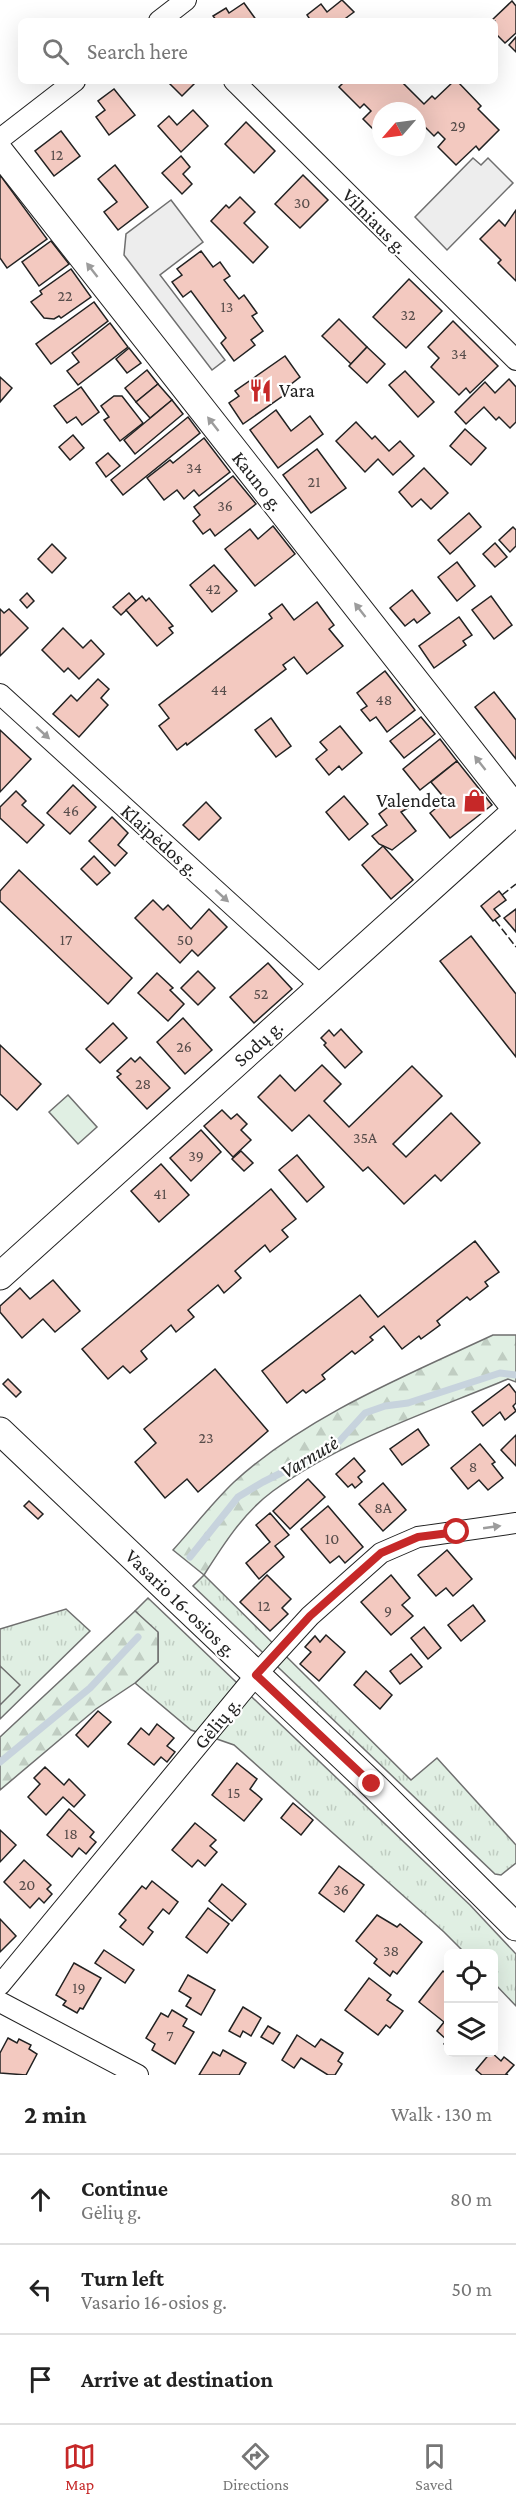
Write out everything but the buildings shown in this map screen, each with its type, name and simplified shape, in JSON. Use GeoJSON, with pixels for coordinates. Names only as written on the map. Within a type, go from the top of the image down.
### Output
{"type":"FeatureCollection","features":[{"type":"Feature","properties":{"kind":"main road","name":"Kauno g."},"geometry":{"type":"LineString","coordinates":[[0,152],[516,810]]}},
{"type":"Feature","properties":{"kind":"main road","name":"Sodų g."},"geometry":{"type":"LineString","coordinates":[[0,1276],[516,810]]}},
{"type":"Feature","properties":{"kind":"main road","name":"Vasario 16-osios g."},"geometry":{"type":"LineString","coordinates":[[0,1431],[372,1784],[516,1927]]}},
{"type":"Feature","properties":{"kind":"street"},"geometry":{"type":"LineString","coordinates":[[167,18],[186,0]]}},
{"type":"Feature","properties":{"kind":"street"},"geometry":{"type":"LineString","coordinates":[[0,139],[71,84]]}},
{"type":"Feature","properties":{"kind":"street","name":"Vilniaus g."},"geometry":{"type":"LineString","coordinates":[[237,84],[516,360]]}},
{"type":"Feature","properties":{"kind":"street","name":"Klaipėdos g."},"geometry":{"type":"LineString","coordinates":[[0,694],[321,986]]}},
{"type":"Feature","properties":{"kind":"street","name":"Gėlių g."},"geometry":{"type":"LineString","coordinates":[[0,1985],[256,1675],[310,1616],[381,1553],[418,1537],[516,1523]]}},
{"type":"Feature","properties":{"kind":"street"},"geometry":{"type":"LineString","coordinates":[[0,2002],[138,2075]]}},
{"type":"Feature","properties":{"kind":"green space"},"geometry":{"type":"Polygon","coordinates":[[[68,1095],[97,1127],[78,1144],[49,1112],[68,1095]]]}},
{"type":"Feature","properties":{"kind":"green space"},"geometry":{"type":"Polygon","coordinates":[[[493,1335],[516,1335],[516,1382],[508,1379],[417,1415],[357,1442],[300,1473],[262,1499],[243,1519],[204,1575],[173,1550],[234,1482],[292,1437],[324,1417],[391,1382],[493,1335]]]}},
{"type":"Feature","properties":{"kind":"green space"},"geometry":{"type":"Polygon","coordinates":[[[204,1575],[411,1780],[437,1758],[516,1845],[516,1863],[501,1875],[495,1874],[193,1586],[204,1575]]]}},
{"type":"Feature","properties":{"kind":"green space"},"geometry":{"type":"Polygon","coordinates":[[[148,1598],[470,1905],[516,1954],[516,2006],[498,1987],[498,1949],[461,1949],[234,1745],[191,1730],[135,1683],[158,1662],[158,1633],[135,1611],[148,1598]]]}},
{"type":"Feature","properties":{"kind":"green space"},"geometry":{"type":"Polygon","coordinates":[[[66,1609],[90,1631],[0,1719],[0,1629],[66,1609]]]}},
{"type":"Feature","properties":{"kind":"green space"},"geometry":{"type":"Polygon","coordinates":[[[135,1611],[158,1632],[158,1662],[135,1683],[96,1709],[0,1790],[0,1737],[135,1611]]]}},
{"type":"Feature","properties":{"kind":"green space"},"geometry":{"type":"Polygon","coordinates":[[[0,1666],[20,1685],[0,1705],[0,1666]]]}},
{"type":"Feature","properties":{"kind":"shaded area"},"geometry":{"type":"Polygon","coordinates":[[[473,158],[481,165],[488,158],[513,183],[447,250],[415,217],[473,158]]]}},
{"type":"Feature","properties":{"kind":"shaded area"},"geometry":{"type":"Polygon","coordinates":[[[171,200],[203,242],[160,275],[225,360],[212,370],[124,255],[126,234],[171,200]]]}},
{"type":"Feature","properties":{"kind":"waterway","name":"Varnutė"},"geometry":{"type":"LineString","coordinates":[[190,1557],[238,1497],[335,1446],[365,1413],[385,1406],[408,1403],[500,1373],[516,1375]]}},
{"type":"Feature","properties":{"kind":"waterway","name":"Varnutė"},"geometry":{"type":"LineString","coordinates":[[0,1762],[90,1688],[138,1637]]}},
{"type":"Feature","properties":{"kind":"fence"},"geometry":{"type":"LineString","coordinates":[[502,895],[516,884]]}},
{"type":"Feature","properties":{"kind":"fence"},"geometry":{"type":"LineString","coordinates":[[495,920],[516,947]]}},
{"type":"Feature","properties":{"kind":"place","name":"Vara"},"geometry":{"type":"Point","coordinates":[261,390]}},
{"type":"Feature","properties":{"kind":"place","name":"Valendeta"},"geometry":{"type":"Point","coordinates":[474,800]}},
{"type":"Feature","properties":{"kind":"route"},"geometry":{"type":"LineString","coordinates":[[372,1784],[256,1675],[310,1616],[381,1553],[418,1537],[457,1532]]}}]}
